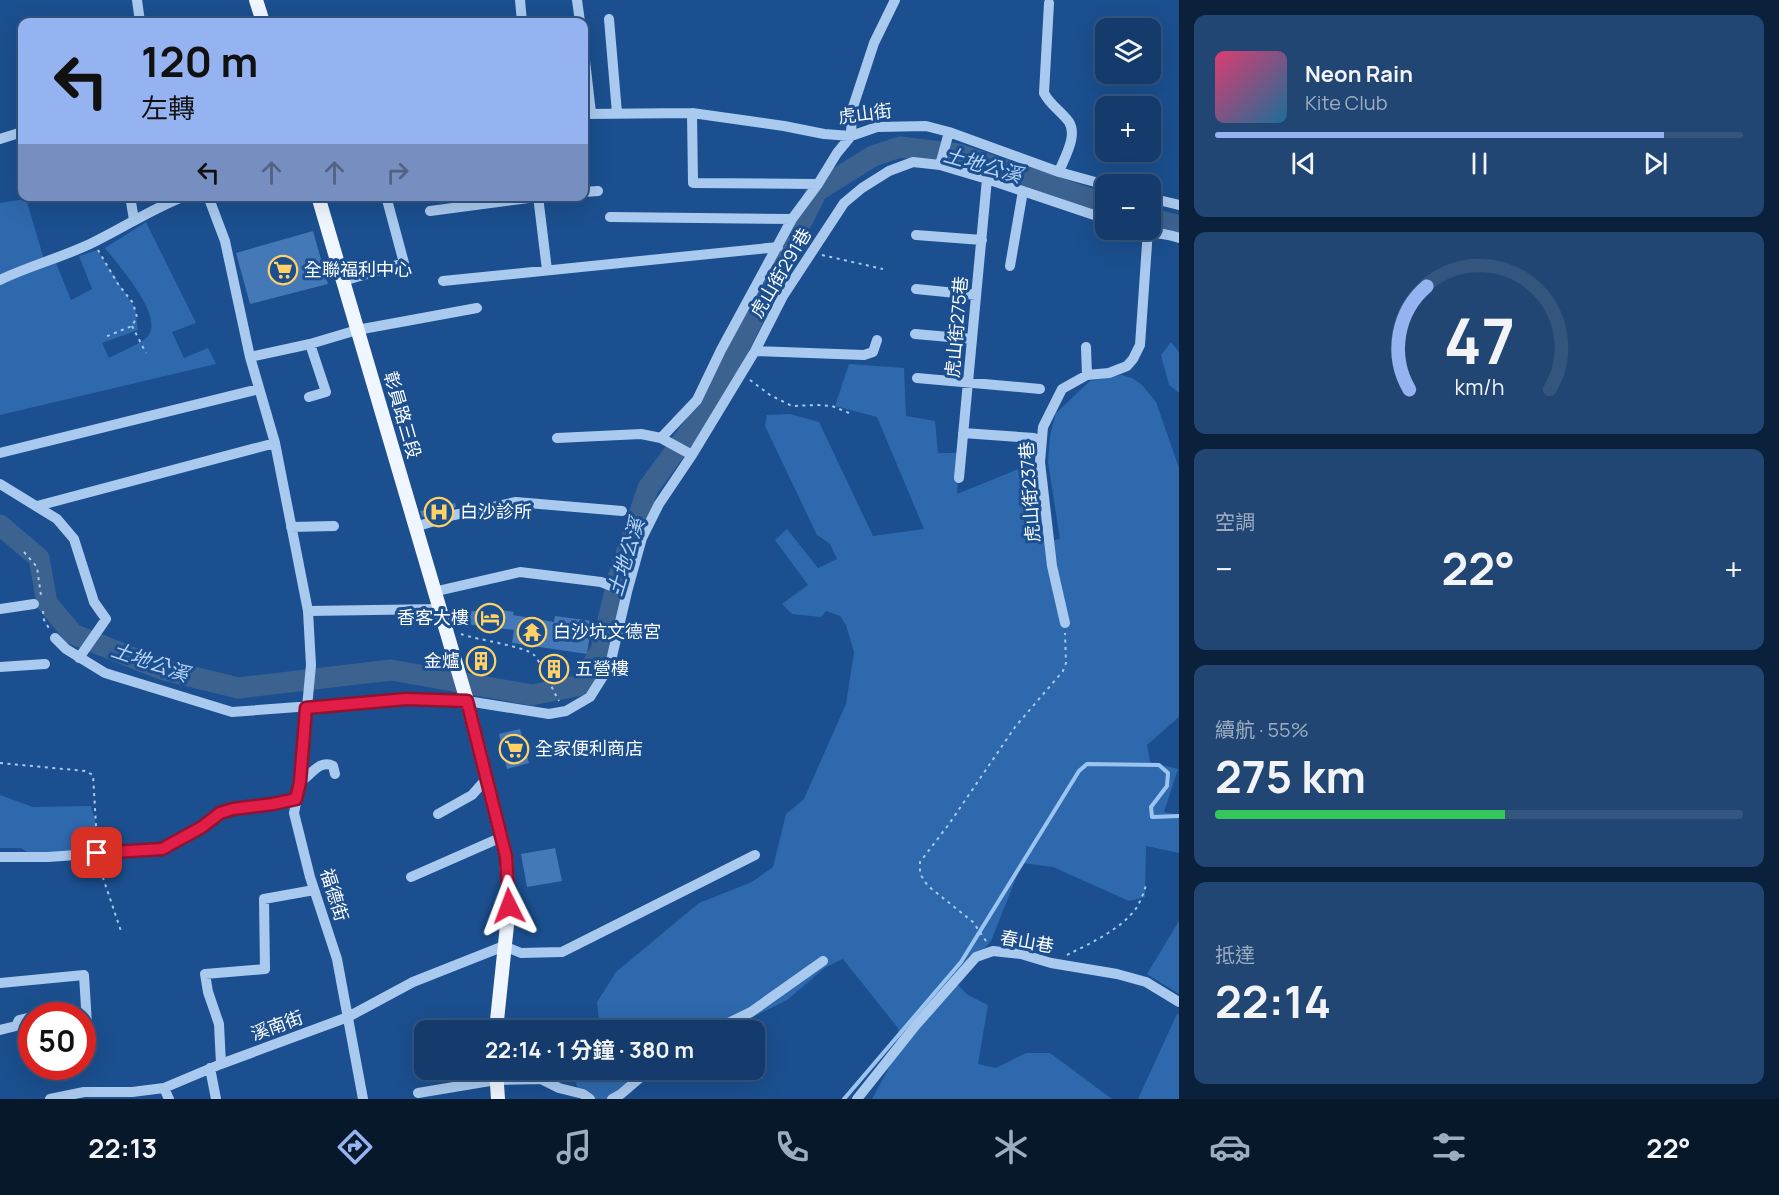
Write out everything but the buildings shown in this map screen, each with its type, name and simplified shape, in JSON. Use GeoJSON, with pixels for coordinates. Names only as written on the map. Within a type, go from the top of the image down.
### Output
{"type":"FeatureCollection","features":[{"type":"Feature","properties":{"kind":"main road"},"geometry":{"type":"LineString","coordinates":[[256,0],[262,18]]}},
{"type":"Feature","properties":{"kind":"main road","name":"彰員路三段"},"geometry":{"type":"LineString","coordinates":[[319,201],[465,696],[502,837],[506,856],[509,906],[497,1020]]}},
{"type":"Feature","properties":{"kind":"main road"},"geometry":{"type":"LineString","coordinates":[[496,1080],[498,1099]]}},
{"type":"Feature","properties":{"kind":"street"},"geometry":{"type":"LineString","coordinates":[[520,0],[522,18]]}},
{"type":"Feature","properties":{"kind":"street"},"geometry":{"type":"LineString","coordinates":[[577,0],[579,18]]}},
{"type":"Feature","properties":{"kind":"street"},"geometry":{"type":"LineString","coordinates":[[665,439],[697,400],[721,350],[792,219],[851,136],[852,110],[874,43],[895,0]]}},
{"type":"Feature","properties":{"kind":"street"},"geometry":{"type":"LineString","coordinates":[[139,1],[140,18]]}},
{"type":"Feature","properties":{"kind":"street"},"geometry":{"type":"LineString","coordinates":[[1048,3],[1044,93],[1069,123],[1073,134],[1059,172]]}},
{"type":"Feature","properties":{"kind":"street"},"geometry":{"type":"LineString","coordinates":[[609,19],[617,113]]}},
{"type":"Feature","properties":{"kind":"street"},"geometry":{"type":"LineString","coordinates":[[692,113],[693,183],[818,184]]}},
{"type":"Feature","properties":{"kind":"street","name":"虎山街"},"geometry":{"type":"LineString","coordinates":[[588,114],[692,113],[824,134],[851,136],[877,127],[926,126],[949,132],[1059,172],[1095,182]]}},
{"type":"Feature","properties":{"kind":"street"},"geometry":{"type":"LineString","coordinates":[[940,165],[949,132]]}},
{"type":"Feature","properties":{"kind":"street"},"geometry":{"type":"LineString","coordinates":[[0,139],[18,133]]}},
{"type":"Feature","properties":{"kind":"street","name":"虎山街291巷"},"geometry":{"type":"LineString","coordinates":[[55,638],[66,649],[82,655],[105,673],[232,712],[307,703],[465,696],[549,714],[566,711],[590,697],[610,665],[624,590],[642,538],[660,504],[689,453],[755,351],[783,296],[844,203],[862,188],[890,171],[913,162],[940,165],[1095,215]]}},
{"type":"Feature","properties":{"kind":"street","name":"虎山街275巷"},"geometry":{"type":"LineString","coordinates":[[959,478],[987,179]]}},
{"type":"Feature","properties":{"kind":"street"},"geometry":{"type":"LineString","coordinates":[[588,192],[598,191]]}},
{"type":"Feature","properties":{"kind":"street"},"geometry":{"type":"LineString","coordinates":[[1010,266],[1023,191]]}},
{"type":"Feature","properties":{"kind":"street"},"geometry":{"type":"LineString","coordinates":[[1161,200],[1179,205]]}},
{"type":"Feature","properties":{"kind":"street"},"geometry":{"type":"LineString","coordinates":[[131,201],[134,220]]}},
{"type":"Feature","properties":{"kind":"street"},"geometry":{"type":"LineString","coordinates":[[0,280],[93,243],[172,201]]}},
{"type":"Feature","properties":{"kind":"street","name":"福德街"},"geometry":{"type":"LineString","coordinates":[[210,201],[225,241],[250,357],[275,442],[308,611],[311,665],[300,782],[294,813],[314,890],[337,959],[363,1099]]}},
{"type":"Feature","properties":{"kind":"street"},"geometry":{"type":"LineString","coordinates":[[343,281],[404,262],[387,201]]}},
{"type":"Feature","properties":{"kind":"street"},"geometry":{"type":"LineString","coordinates":[[430,211],[507,201]]}},
{"type":"Feature","properties":{"kind":"street"},"geometry":{"type":"LineString","coordinates":[[538,201],[547,270]]}},
{"type":"Feature","properties":{"kind":"street"},"geometry":{"type":"LineString","coordinates":[[610,217],[792,219]]}},
{"type":"Feature","properties":{"kind":"street"},"geometry":{"type":"LineString","coordinates":[[1161,233],[1179,238]]}},
{"type":"Feature","properties":{"kind":"street"},"geometry":{"type":"LineString","coordinates":[[916,235],[982,240]]}},
{"type":"Feature","properties":{"kind":"street","name":"虎山街237巷"},"geometry":{"type":"LineString","coordinates":[[1065,623],[1051,556],[1040,462],[1042,427],[1062,389],[1087,375],[1109,373],[1127,366],[1133,359],[1140,345],[1144,240]]}},
{"type":"Feature","properties":{"kind":"street"},"geometry":{"type":"LineString","coordinates":[[443,281],[778,247]]}},
{"type":"Feature","properties":{"kind":"street"},"geometry":{"type":"LineString","coordinates":[[916,289],[976,295]]}},
{"type":"Feature","properties":{"kind":"street"},"geometry":{"type":"LineString","coordinates":[[250,357],[310,344],[357,330],[477,308]]}},
{"type":"Feature","properties":{"kind":"street"},"geometry":{"type":"LineString","coordinates":[[915,334],[972,339]]}},
{"type":"Feature","properties":{"kind":"street"},"geometry":{"type":"LineString","coordinates":[[755,351],[864,355],[873,352],[877,340]]}},
{"type":"Feature","properties":{"kind":"street"},"geometry":{"type":"LineString","coordinates":[[309,397],[326,392],[310,344]]}},
{"type":"Feature","properties":{"kind":"street"},"geometry":{"type":"LineString","coordinates":[[1086,347],[1087,375]]}},
{"type":"Feature","properties":{"kind":"street"},"geometry":{"type":"LineString","coordinates":[[917,378],[1040,388]]}},
{"type":"Feature","properties":{"kind":"street"},"geometry":{"type":"LineString","coordinates":[[0,453],[259,389]]}},
{"type":"Feature","properties":{"kind":"street"},"geometry":{"type":"LineString","coordinates":[[963,433],[1034,438]]}},
{"type":"Feature","properties":{"kind":"street"},"geometry":{"type":"LineString","coordinates":[[557,438],[641,434],[665,439],[689,453]]}},
{"type":"Feature","properties":{"kind":"street"},"geometry":{"type":"LineString","coordinates":[[37,506],[275,442]]}},
{"type":"Feature","properties":{"kind":"street"},"geometry":{"type":"LineString","coordinates":[[0,484],[57,519],[74,540],[94,602],[106,619],[82,655]]}},
{"type":"Feature","properties":{"kind":"street"},"geometry":{"type":"LineString","coordinates":[[415,527],[454,515],[516,502],[622,511]]}},
{"type":"Feature","properties":{"kind":"street"},"geometry":{"type":"LineString","coordinates":[[291,527],[334,526]]}},
{"type":"Feature","properties":{"kind":"street"},"geometry":{"type":"LineString","coordinates":[[433,591],[520,572],[601,582],[624,590]]}},
{"type":"Feature","properties":{"kind":"street"},"geometry":{"type":"LineString","coordinates":[[0,609],[34,604]]}},
{"type":"Feature","properties":{"kind":"street"},"geometry":{"type":"LineString","coordinates":[[308,611],[439,609]]}},
{"type":"Feature","properties":{"kind":"street"},"geometry":{"type":"LineString","coordinates":[[0,668],[45,664]]}},
{"type":"Feature","properties":{"kind":"street"},"geometry":{"type":"LineString","coordinates":[[300,782],[321,764],[333,765],[335,774]]}},
{"type":"Feature","properties":{"kind":"street"},"geometry":{"type":"LineString","coordinates":[[438,814],[472,795],[487,778]]}},
{"type":"Feature","properties":{"kind":"street"},"geometry":{"type":"LineString","coordinates":[[0,857],[48,857],[162,849],[202,827],[220,813],[296,799]]}},
{"type":"Feature","properties":{"kind":"street"},"geometry":{"type":"LineString","coordinates":[[411,877],[502,837]]}},
{"type":"Feature","properties":{"kind":"street"},"geometry":{"type":"LineString","coordinates":[[504,946],[521,953],[562,952],[755,855]]}},
{"type":"Feature","properties":{"kind":"street"},"geometry":{"type":"LineString","coordinates":[[216,1099],[219,1024],[208,992],[205,974],[265,969],[264,899],[314,890]]}},
{"type":"Feature","properties":{"kind":"street","name":"溪南街"},"geometry":{"type":"LineString","coordinates":[[51,1099],[84,1092],[132,1092],[164,1088],[216,1066],[348,1017],[413,982],[504,946]]}},
{"type":"Feature","properties":{"kind":"street","name":"春山巷"},"geometry":{"type":"LineString","coordinates":[[857,1099],[959,975],[976,957],[993,951],[1021,954],[1051,963],[1117,974],[1146,982],[1179,1002]]}},
{"type":"Feature","properties":{"kind":"street"},"geometry":{"type":"LineString","coordinates":[[735,1020],[751,1012],[823,961]]}},
{"type":"Feature","properties":{"kind":"street"},"geometry":{"type":"LineString","coordinates":[[0,983],[84,975],[86,1002]]}},
{"type":"Feature","properties":{"kind":"street"},"geometry":{"type":"LineString","coordinates":[[0,1030],[16,1026],[18,1022]]}},
{"type":"Feature","properties":{"kind":"street"},"geometry":{"type":"LineString","coordinates":[[418,1093],[474,1080]]}},
{"type":"Feature","properties":{"kind":"street"},"geometry":{"type":"LineString","coordinates":[[543,1080],[559,1088],[583,1094],[590,1099]]}},
{"type":"Feature","properties":{"kind":"street"},"geometry":{"type":"LineString","coordinates":[[612,1099],[637,1080]]}},
{"type":"Feature","properties":{"kind":"street"},"geometry":{"type":"LineString","coordinates":[[164,1088],[169,1099]]}},
{"type":"Feature","properties":{"kind":"path"},"geometry":{"type":"LineString","coordinates":[[93,243],[118,284],[133,303],[136,317],[132,326],[105,338]]}},
{"type":"Feature","properties":{"kind":"path"},"geometry":{"type":"LineString","coordinates":[[811,253],[883,269]]}},
{"type":"Feature","properties":{"kind":"path"},"geometry":{"type":"LineString","coordinates":[[132,326],[146,353]]}},
{"type":"Feature","properties":{"kind":"path"},"geometry":{"type":"LineString","coordinates":[[741,374],[770,395],[792,406],[832,406],[849,413]]}},
{"type":"Feature","properties":{"kind":"path"},"geometry":{"type":"LineString","coordinates":[[993,951],[973,922],[928,886],[920,874],[920,862],[949,824],[1015,727],[1063,671],[1066,663],[1065,623]]}},
{"type":"Feature","properties":{"kind":"path"},"geometry":{"type":"LineString","coordinates":[[445,627],[473,639],[520,649],[534,655],[561,704]]}},
{"type":"Feature","properties":{"kind":"path"},"geometry":{"type":"LineString","coordinates":[[0,763],[85,771],[93,775],[99,868],[122,934]]}},
{"type":"Feature","properties":{"kind":"path"},"geometry":{"type":"LineString","coordinates":[[1051,963],[1090,943],[1124,921],[1137,906],[1146,885]]}},
{"type":"Feature","properties":{"kind":"shaded area"},"geometry":{"type":"Polygon","coordinates":[[[27,201],[46,266],[56,263],[71,300],[92,289],[79,256],[97,250],[135,308],[138,330],[102,343],[109,358],[142,341],[151,329],[151,318],[146,305],[129,278],[105,248],[146,222],[196,323],[172,332],[184,358],[208,348],[216,364],[0,415],[0,203],[27,201]]]}},
{"type":"Feature","properties":{"kind":"shaded area"},"geometry":{"type":"Polygon","coordinates":[[[1171,342],[1179,352],[1179,393],[1169,385],[1161,355],[1171,342]]]}},
{"type":"Feature","properties":{"kind":"shaded area"},"geometry":{"type":"Polygon","coordinates":[[[849,364],[904,368],[906,416],[935,421],[938,453],[960,453],[957,494],[1038,461],[1038,486],[1024,489],[1027,508],[1041,507],[1044,542],[1060,539],[1048,462],[1050,436],[1056,413],[1090,381],[1121,375],[1132,378],[1142,385],[1156,402],[1179,468],[1179,717],[1147,745],[1150,762],[1178,769],[1164,812],[1179,815],[1179,853],[1146,846],[1145,897],[1129,901],[1053,867],[1022,863],[991,941],[954,981],[968,995],[988,1005],[978,1064],[996,1068],[1026,1053],[1050,1053],[1112,1099],[872,1099],[898,1051],[898,1028],[843,959],[826,967],[787,1000],[747,1020],[599,1020],[597,1002],[616,972],[699,903],[752,882],[773,867],[786,814],[804,799],[846,704],[854,652],[846,625],[840,616],[826,611],[821,617],[792,614],[782,604],[808,585],[775,540],[787,529],[818,568],[837,559],[830,544],[817,535],[765,426],[767,415],[790,414],[819,422],[873,536],[924,529],[877,417],[835,406],[849,364]]]}},
{"type":"Feature","properties":{"kind":"shaded area"},"geometry":{"type":"Polygon","coordinates":[[[0,795],[33,807],[91,806],[96,824],[89,853],[36,858],[21,848],[0,848],[0,795]]]}},
{"type":"Feature","properties":{"kind":"shaded area"},"geometry":{"type":"Polygon","coordinates":[[[1179,921],[1179,994],[1147,974],[1179,921]]]}},
{"type":"Feature","properties":{"kind":"shaded area"},"geometry":{"type":"Polygon","coordinates":[[[1177,1014],[1179,1014],[1179,1099],[1138,1099],[1177,1014]]]}},
{"type":"Feature","properties":{"kind":"shaded area"},"geometry":{"type":"Polygon","coordinates":[[[579,1080],[644,1080],[623,1099],[583,1099],[576,1083],[579,1080]]]}},
{"type":"Feature","properties":{"kind":"waterway","name":"土地公溪"},"geometry":{"type":"LineString","coordinates":[[0,525],[39,558],[47,603],[73,634],[161,669],[238,688],[391,670],[532,695],[581,685],[601,650],[618,578],[648,488],[712,401],[817,191],[873,156],[900,147],[958,154],[1095,200]]}},
{"type":"Feature","properties":{"kind":"waterway","name":"土地公溪"},"geometry":{"type":"LineString","coordinates":[[1161,221],[1179,226]]}},
{"type":"Feature","properties":{"kind":"waterway"},"geometry":{"type":"LineString","coordinates":[[844,1099],[961,962],[1079,771],[1087,764],[1159,765],[1168,773],[1167,786],[1151,807],[1152,817],[1179,816]]}},
{"type":"Feature","properties":{"kind":"place","name":"全聯福利中心"},"geometry":{"type":"Point","coordinates":[283,270]}},
{"type":"Feature","properties":{"kind":"place","name":"白沙診所"},"geometry":{"type":"Point","coordinates":[439,512]}},
{"type":"Feature","properties":{"kind":"place","name":"香客大樓"},"geometry":{"type":"Point","coordinates":[490,618]}},
{"type":"Feature","properties":{"kind":"place","name":"白沙坑文德宮"},"geometry":{"type":"Point","coordinates":[532,632]}},
{"type":"Feature","properties":{"kind":"place","name":"金爐"},"geometry":{"type":"Point","coordinates":[481,661]}},
{"type":"Feature","properties":{"kind":"place","name":"五營樓"},"geometry":{"type":"Point","coordinates":[554,669]}},
{"type":"Feature","properties":{"kind":"place","name":"全家便利商店"},"geometry":{"type":"Point","coordinates":[514,749]}},
{"type":"Feature","properties":{"kind":"route"},"geometry":{"type":"LineString","coordinates":[[97,853],[162,849],[202,827],[220,813],[296,799],[300,782],[306,708],[406,699],[467,701],[506,856],[509,906]]}}]}
